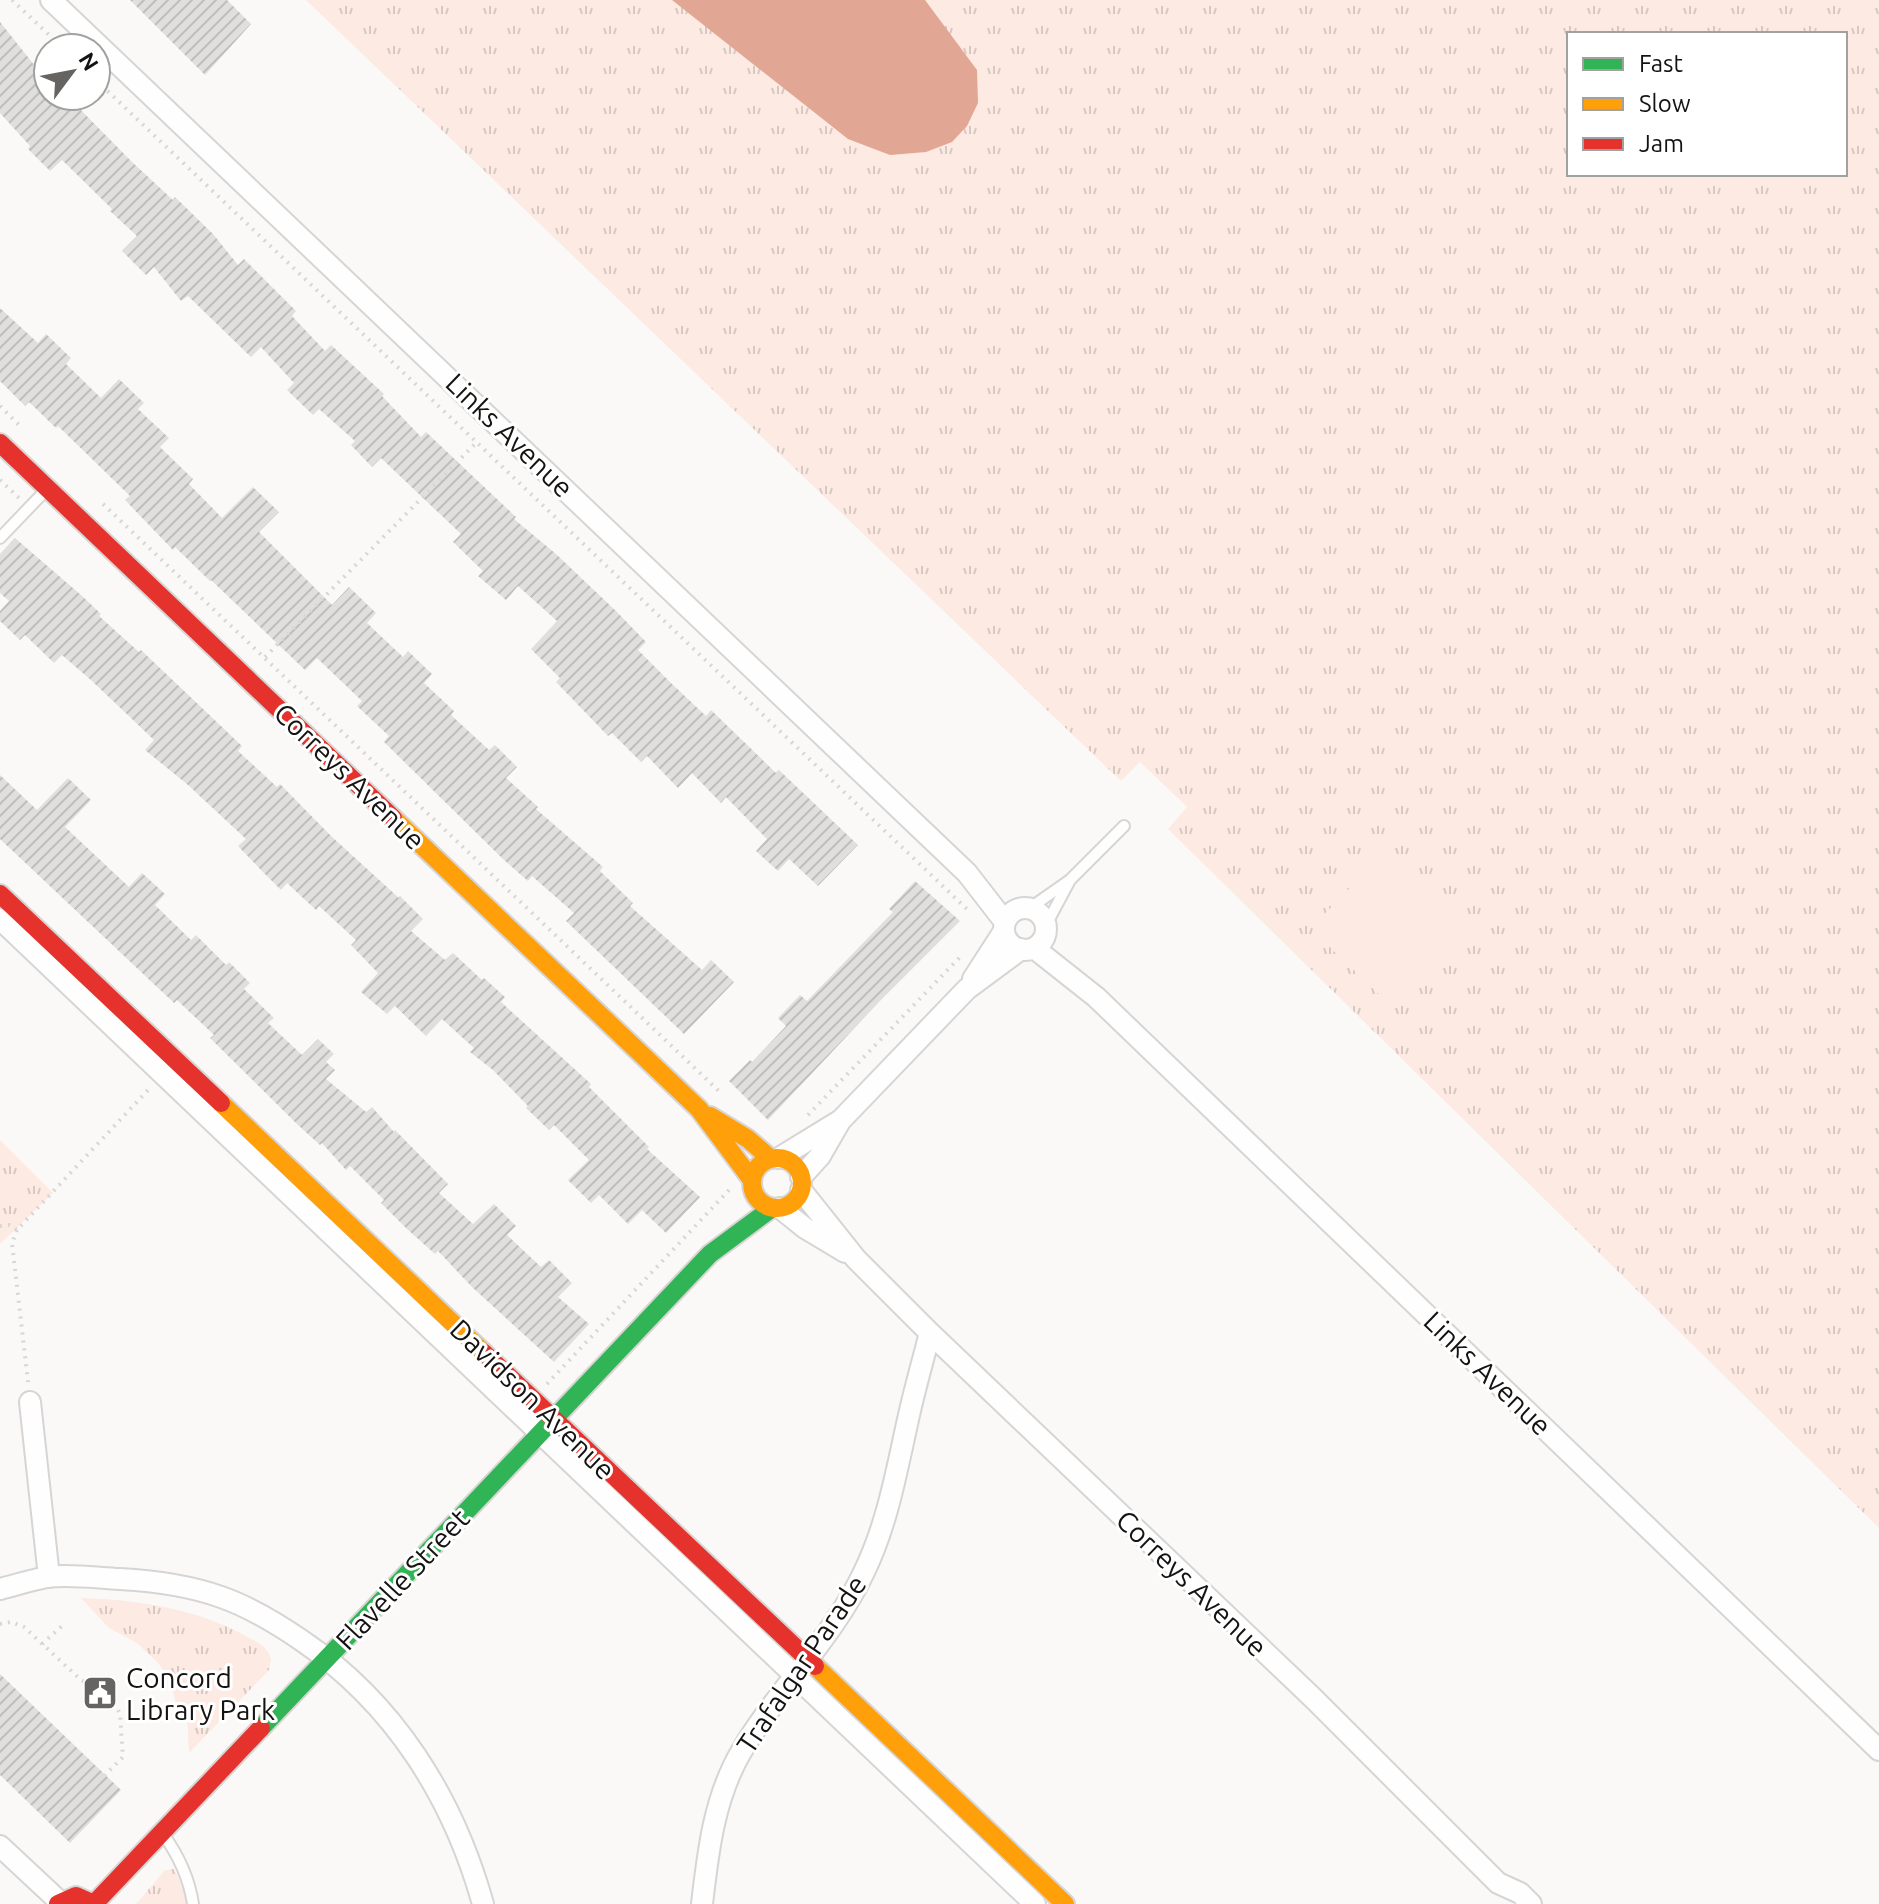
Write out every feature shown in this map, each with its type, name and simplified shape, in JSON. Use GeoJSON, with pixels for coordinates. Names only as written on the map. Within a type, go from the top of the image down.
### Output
{"type":"FeatureCollection","features":[{"type":"Feature","properties":{"kind":"street","name":"Links Avenue"},"geometry":{"type":"LineString","coordinates":[[51,0],[1015,918]]}},
{"type":"Feature","properties":{"kind":"street","name":"Correys Avenue"},"geometry":{"type":"LineString","coordinates":[[0,443],[699,1109],[752,1184]]}},
{"type":"Feature","properties":{"kind":"street","name":"Davidson Avenue"},"geometry":{"type":"LineString","coordinates":[[0,894],[1065,1904]]}},
{"type":"Feature","properties":{"kind":"street"},"geometry":{"type":"LineString","coordinates":[[841,1120],[758,1166],[752,1184],[759,1201],[776,1208],[793,1202],[801,1183],[841,1120],[967,989],[1015,918],[1040,914],[1036,939],[967,989]]}},
{"type":"Feature","properties":{"kind":"street"},"geometry":{"type":"LineString","coordinates":[[1015,918],[1010,943],[1036,939]]}},
{"type":"Feature","properties":{"kind":"street","name":"Davidson Avenue"},"geometry":{"type":"LineString","coordinates":[[0,919],[1035,1904]]}},
{"type":"Feature","properties":{"kind":"street","name":"Links Avenue"},"geometry":{"type":"LineString","coordinates":[[1036,939],[1879,1750]]}},
{"type":"Feature","properties":{"kind":"street","name":"Correys Avenue"},"geometry":{"type":"LineString","coordinates":[[699,1109],[775,1159]]}},
{"type":"Feature","properties":{"kind":"street"},"geometry":{"type":"LineString","coordinates":[[775,1159],[793,1164],[801,1183]]}},
{"type":"Feature","properties":{"kind":"street","name":"Correys Avenue"},"geometry":{"type":"LineString","coordinates":[[801,1183],[856,1259],[930,1333],[1313,1698],[1498,1883],[1520,1893],[1531,1904]]}},
{"type":"Feature","properties":{"kind":"street","name":"Flavelle Street"},"geometry":{"type":"LineString","coordinates":[[710,1254],[752,1184]]}},
{"type":"Feature","properties":{"kind":"street","name":"Correys Avenue"},"geometry":{"type":"LineString","coordinates":[[776,1208],[856,1259]]}},
{"type":"Feature","properties":{"kind":"street","name":"Flavelle Street"},"geometry":{"type":"LineString","coordinates":[[94,1904],[710,1254],[776,1208]]}},
{"type":"Feature","properties":{"kind":"street","name":"Trafalgar Parade"},"geometry":{"type":"LineString","coordinates":[[702,1904],[710,1841],[722,1795],[739,1755],[847,1604],[864,1573],[883,1526],[930,1333]]}},
{"type":"Feature","properties":{"kind":"street"},"geometry":{"type":"LineString","coordinates":[[30,1402],[49,1577]]}},
{"type":"Feature","properties":{"kind":"street"},"geometry":{"type":"LineString","coordinates":[[0,1589],[49,1577],[149,1581],[208,1593],[248,1607],[328,1658],[387,1715],[428,1774],[459,1832],[483,1904]]}},
{"type":"Feature","properties":{"kind":"street"},"geometry":{"type":"LineString","coordinates":[[0,1846],[59,1903],[66,1898],[81,1896],[94,1904]]}},
{"type":"Feature","properties":{"kind":"lane"},"geometry":{"type":"LineString","coordinates":[[0,538],[48,488]]}},
{"type":"Feature","properties":{"kind":"lane"},"geometry":{"type":"LineString","coordinates":[[1015,918],[1070,880],[1124,826]]}},
{"type":"Feature","properties":{"kind":"lane"},"geometry":{"type":"LineString","coordinates":[[1036,939],[1070,880]]}},
{"type":"Feature","properties":{"kind":"lane"},"geometry":{"type":"LineString","coordinates":[[162,1833],[180,1856],[193,1904]]}},
{"type":"Feature","properties":{"kind":"path"},"geometry":{"type":"LineString","coordinates":[[12,0],[46,32]]}},
{"type":"Feature","properties":{"kind":"path"},"geometry":{"type":"LineString","coordinates":[[112,95],[976,918]]}},
{"type":"Feature","properties":{"kind":"path"},"geometry":{"type":"LineString","coordinates":[[0,406],[23,428]]}},
{"type":"Feature","properties":{"kind":"path"},"geometry":{"type":"LineString","coordinates":[[265,658],[477,442]]}},
{"type":"Feature","properties":{"kind":"path"},"geometry":{"type":"LineString","coordinates":[[0,480],[29,507]]}},
{"type":"Feature","properties":{"kind":"path"},"geometry":{"type":"LineString","coordinates":[[101,503],[732,1103]]}},
{"type":"Feature","properties":{"kind":"path"},"geometry":{"type":"LineString","coordinates":[[804,1119],[966,951]]}},
{"type":"Feature","properties":{"kind":"path"},"geometry":{"type":"LineString","coordinates":[[30,1402],[12,1243],[17,1230],[149,1089]]}},
{"type":"Feature","properties":{"kind":"path"},"geometry":{"type":"LineString","coordinates":[[544,1387],[721,1200],[732,1180]]}},
{"type":"Feature","properties":{"kind":"path"},"geometry":{"type":"LineString","coordinates":[[0,1226],[9,1225],[17,1230]]}},
{"type":"Feature","properties":{"kind":"path"},"geometry":{"type":"LineString","coordinates":[[0,1624],[11,1622],[24,1627],[80,1679],[113,1700],[120,1714],[123,1757],[105,1775]]}},
{"type":"Feature","properties":{"kind":"path"},"geometry":{"type":"LineString","coordinates":[[42,1644],[63,1625]]}},
{"type":"Feature","properties":{"kind":"green space"},"geometry":{"type":"Polygon","coordinates":[[[306,0],[1879,0],[1879,1528],[1168,829],[1187,807],[1140,762],[1121,781],[306,0]]]}},
{"type":"Feature","properties":{"kind":"green space"},"geometry":{"type":"Polygon","coordinates":[[[1394,851],[1470,922],[1471,934],[1401,1006],[1393,1008],[1316,934],[1316,923],[1384,852],[1394,851]]]}},
{"type":"Feature","properties":{"kind":"green space"},"geometry":{"type":"Polygon","coordinates":[[[0,1140],[53,1193],[0,1244],[0,1140]]]}},
{"type":"Feature","properties":{"kind":"green space"},"geometry":{"type":"Polygon","coordinates":[[[81,1598],[144,1603],[205,1618],[264,1647],[271,1659],[269,1670],[189,1753],[187,1713],[178,1713],[171,1683],[159,1664],[137,1643],[109,1628],[81,1598]]]}},
{"type":"Feature","properties":{"kind":"green space"},"geometry":{"type":"Polygon","coordinates":[[[174,1869],[184,1888],[186,1904],[136,1904],[165,1870],[174,1869]]]}},
{"type":"Feature","properties":{"kind":"shaded area"},"geometry":{"type":"Polygon","coordinates":[[[672,0],[925,0],[977,70],[978,103],[967,126],[952,142],[926,152],[890,155],[848,139],[672,0]]]}},
{"type":"Feature","properties":{"kind":"building"},"geometry":{"type":"Polygon","coordinates":[[[130,0],[227,0],[251,24],[205,75],[130,0]]]}},
{"type":"Feature","properties":{"kind":"building"},"geometry":{"type":"Polygon","coordinates":[[[0,22],[32,62],[32,112],[83,112],[132,162],[173,200],[175,197],[213,234],[238,265],[244,259],[296,311],[292,316],[325,351],[331,345],[384,394],[382,396],[421,437],[426,432],[516,517],[514,519],[616,611],[646,642],[638,650],[672,684],[706,716],[711,710],[776,773],[779,770],[858,845],[818,886],[789,859],[778,871],[756,851],[767,839],[726,797],[721,803],[692,773],[678,788],[647,756],[641,762],[612,733],[608,736],[556,682],[560,678],[531,649],[557,621],[518,586],[506,600],[478,576],[483,571],[453,542],[461,534],[381,458],[372,467],[351,445],[355,441],[319,409],[313,415],[287,390],[294,383],[261,347],[251,357],[188,296],[181,301],[154,267],[146,275],[122,251],[137,236],[62,160],[50,171],[0,113],[0,22]]]}},
{"type":"Feature","properties":{"kind":"building"},"geometry":{"type":"Polygon","coordinates":[[[0,308],[38,343],[46,334],[71,358],[66,364],[101,398],[119,379],[144,403],[138,409],[169,438],[160,447],[193,479],[189,484],[222,518],[253,487],[279,512],[259,532],[332,605],[349,587],[376,613],[367,623],[403,657],[408,651],[432,674],[424,683],[454,711],[451,715],[489,750],[495,745],[517,767],[506,778],[538,807],[536,809],[603,867],[600,871],[633,903],[630,906],[702,970],[711,960],[734,982],[684,1034],[566,921],[574,913],[532,876],[528,881],[504,860],[384,742],[389,736],[357,706],[362,701],[317,658],[305,670],[175,547],[173,550],[125,500],[130,496],[58,426],[56,428],[29,402],[25,406],[0,381],[0,308]]]}},
{"type":"Feature","properties":{"kind":"building"},"geometry":{"type":"Polygon","coordinates":[[[15,538],[81,595],[101,614],[99,616],[139,652],[141,650],[242,746],[238,751],[277,787],[280,784],[331,836],[400,896],[423,919],[411,931],[445,960],[453,953],[505,997],[501,1002],[591,1084],[589,1087],[649,1147],[647,1149],[700,1197],[666,1233],[642,1210],[628,1224],[599,1195],[591,1203],[568,1180],[589,1160],[554,1125],[549,1130],[526,1108],[528,1106],[493,1070],[470,1052],[474,1048],[442,1019],[426,1036],[395,1006],[387,1014],[361,992],[378,973],[351,945],[356,940],[319,906],[316,910],[287,883],[281,890],[238,846],[246,839],[145,750],[154,740],[92,681],[62,655],[54,663],[25,635],[20,640],[0,621],[0,611],[9,601],[0,593],[0,554],[15,538]]]}},
{"type":"Feature","properties":{"kind":"building"},"geometry":{"type":"Polygon","coordinates":[[[0,775],[37,810],[68,778],[91,800],[65,827],[129,887],[142,873],[165,894],[155,905],[191,940],[196,935],[226,965],[229,962],[250,983],[244,989],[274,1018],[268,1023],[302,1055],[318,1039],[334,1054],[326,1062],[335,1070],[326,1079],[366,1112],[372,1107],[448,1184],[439,1193],[473,1224],[494,1204],[516,1226],[507,1235],[541,1267],[549,1260],[572,1283],[558,1297],[589,1324],[554,1362],[472,1287],[438,1251],[435,1254],[407,1229],[381,1203],[384,1200],[350,1166],[346,1170],[322,1143],[320,1145],[298,1125],[210,1038],[214,1035],[177,1000],[174,1003],[0,839],[0,775]]]}},
{"type":"Feature","properties":{"kind":"building"},"geometry":{"type":"Polygon","coordinates":[[[915,881],[960,921],[768,1120],[729,1081],[786,1026],[778,1018],[800,995],[807,1001],[893,912],[889,909],[915,881]]]}},
{"type":"Feature","properties":{"kind":"building"},"geometry":{"type":"Polygon","coordinates":[[[0,1674],[121,1790],[70,1843],[0,1775],[0,1674]]]}},
{"type":"Feature","properties":{"kind":"traffic: fast"},"geometry":{"type":"LineString","coordinates":[[261,1728],[710,1254],[772,1208]]}},
{"type":"Feature","properties":{"kind":"traffic: slow"},"geometry":{"type":"LineString","coordinates":[[393,818],[699,1109],[752,1180]]}},
{"type":"Feature","properties":{"kind":"traffic: slow"},"geometry":{"type":"LineString","coordinates":[[221,1103],[484,1353]]}},
{"type":"Feature","properties":{"kind":"traffic: slow"},"geometry":{"type":"LineString","coordinates":[[710,1116],[748,1139],[771,1159]]}},
{"type":"Feature","properties":{"kind":"traffic: slow"},"geometry":{"type":"LineString","coordinates":[[777,1158],[795,1165],[802,1183],[795,1201],[777,1208],[759,1201],[752,1183],[759,1165],[777,1158]]}},
{"type":"Feature","properties":{"kind":"traffic: slow"},"geometry":{"type":"LineString","coordinates":[[815,1666],[1065,1904]]}},
{"type":"Feature","properties":{"kind":"traffic: jam"},"geometry":{"type":"LineString","coordinates":[[0,443],[393,818]]}},
{"type":"Feature","properties":{"kind":"traffic: jam"},"geometry":{"type":"LineString","coordinates":[[0,894],[221,1103]]}},
{"type":"Feature","properties":{"kind":"traffic: jam"},"geometry":{"type":"LineString","coordinates":[[484,1353],[815,1666]]}},
{"type":"Feature","properties":{"kind":"traffic: jam"},"geometry":{"type":"LineString","coordinates":[[58,1904],[76,1896],[94,1904],[261,1728]]}},
{"type":"Feature","properties":{"kind":"place","name":"Concord Library Park"},"geometry":{"type":"Point","coordinates":[100,1693]}}]}
